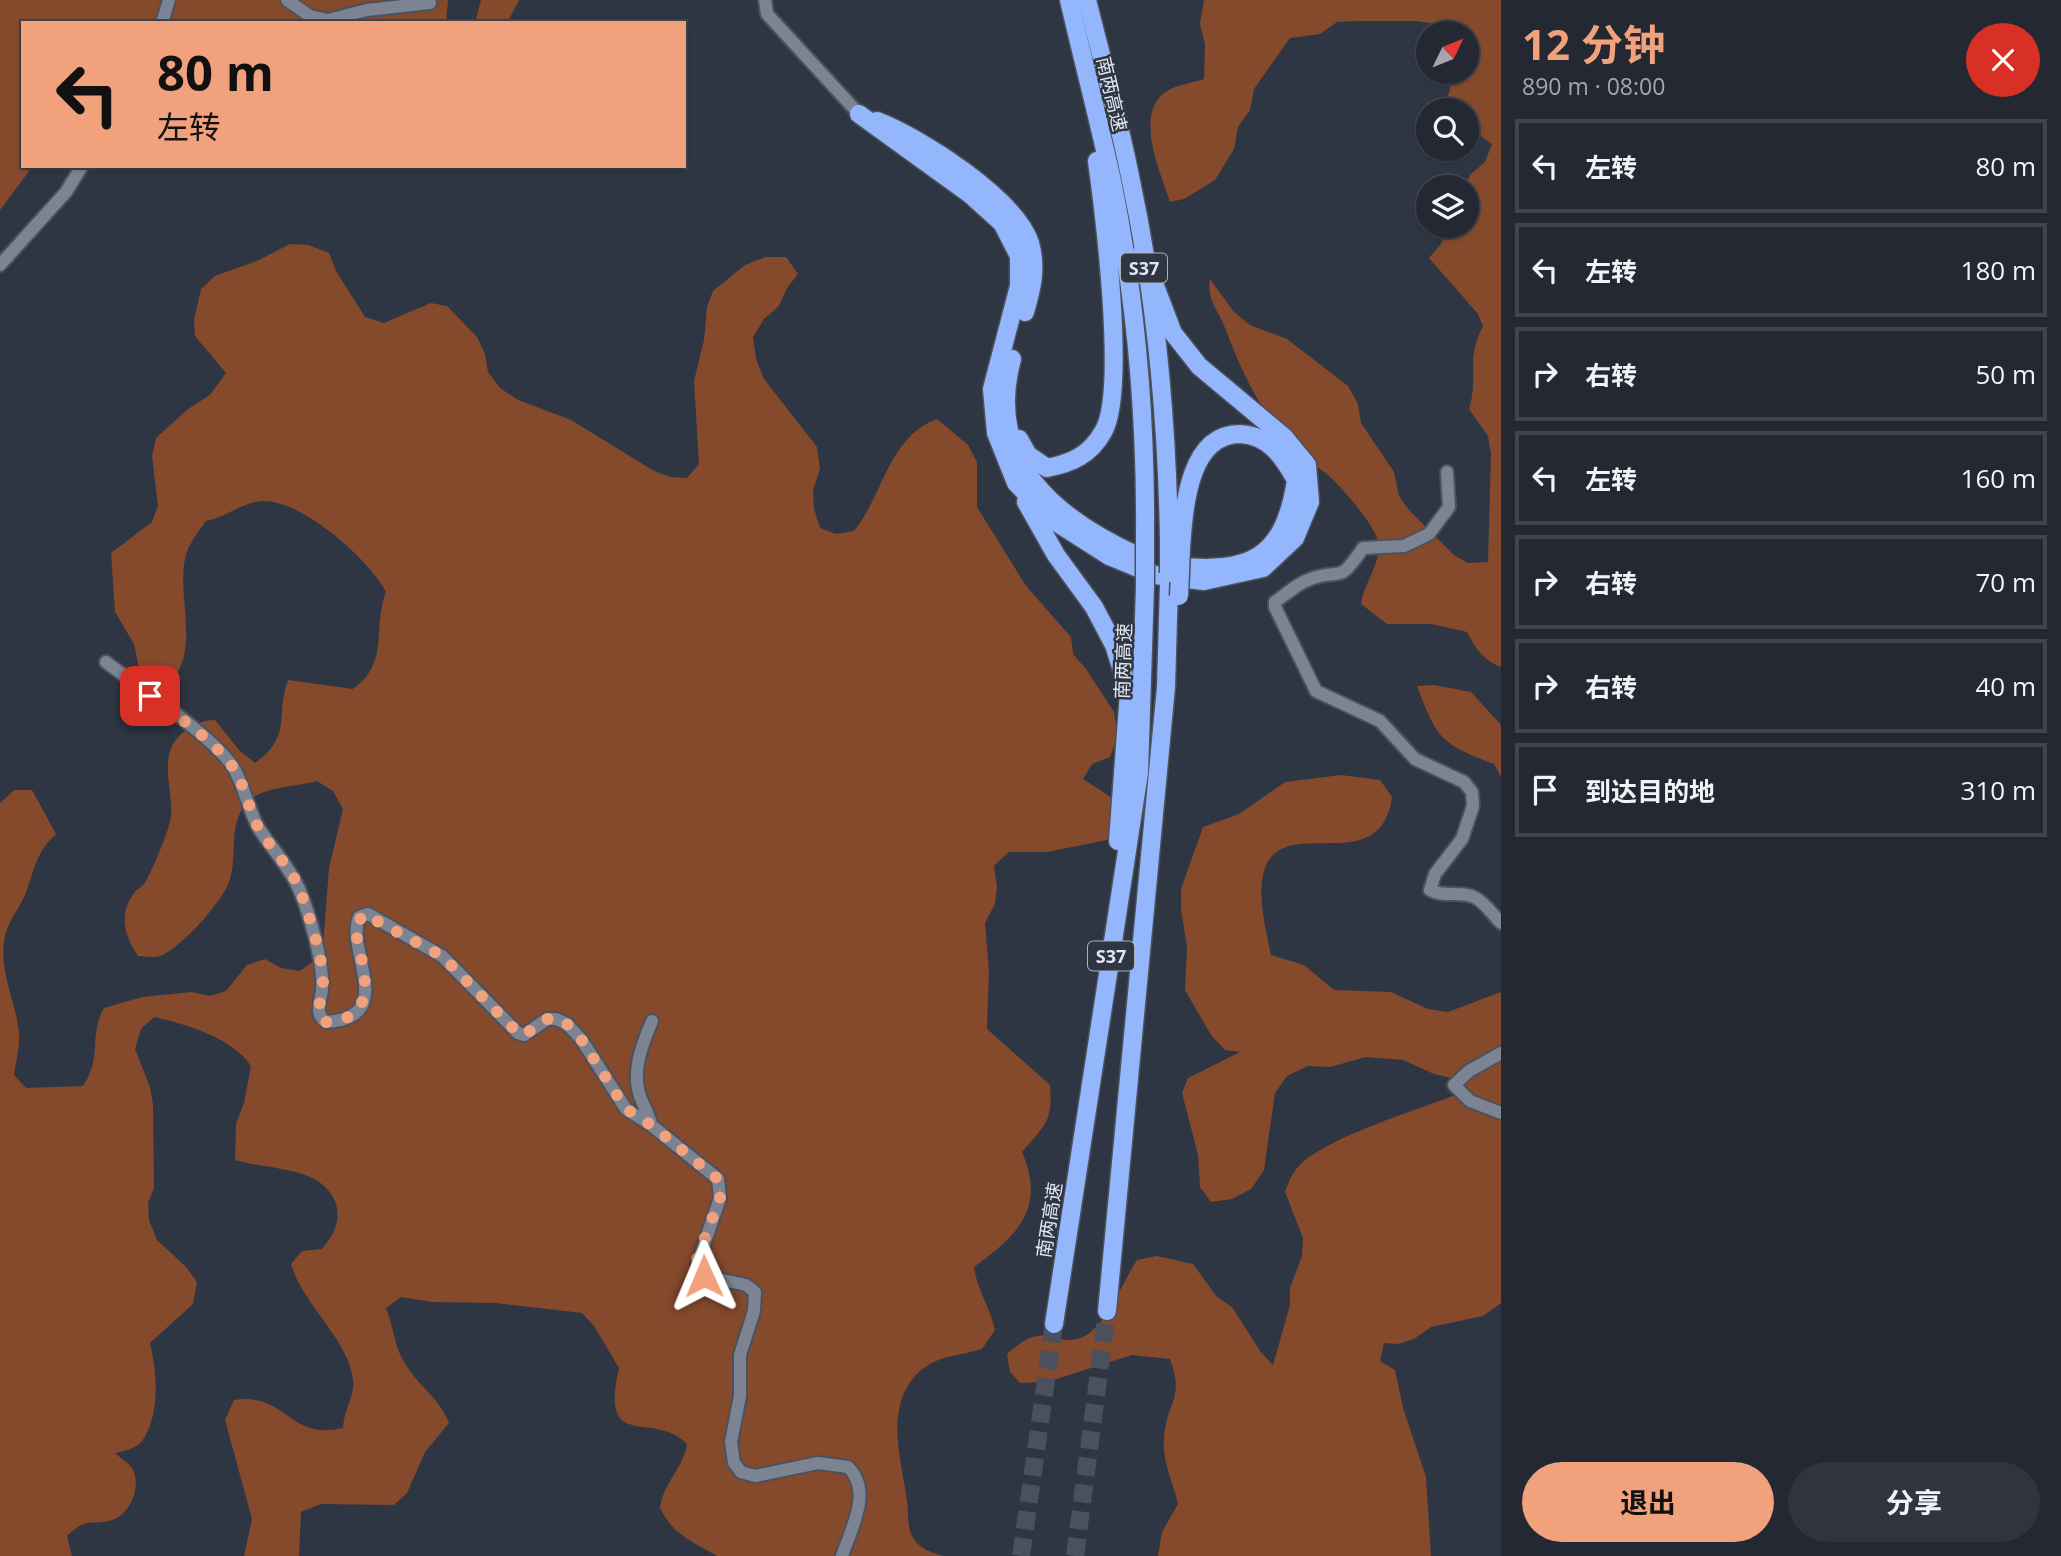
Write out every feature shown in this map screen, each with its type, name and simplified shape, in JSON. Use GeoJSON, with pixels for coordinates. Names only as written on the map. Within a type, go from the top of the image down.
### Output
{"type":"FeatureCollection","features":[{"type":"Feature","properties":{"kind":"highway","name":"南两高速"},"geometry":{"type":"LineString","coordinates":[[1054,1324],[1139,773],[1145,586],[1146,455],[1137,345],[1112,183],[1069,0]]}},
{"type":"Feature","properties":{"kind":"highway","name":"南两高速"},"geometry":{"type":"LineString","coordinates":[[1087,0],[1132,182],[1157,349],[1175,544]]}},
{"type":"Feature","properties":{"kind":"highway"},"geometry":{"type":"LineString","coordinates":[[1001,418],[1028,455],[1047,468],[1069,464],[1091,450],[1105,430],[1112,402],[1113,347],[1104,216],[1085,72]]}},
{"type":"Feature","properties":{"kind":"highway"},"geometry":{"type":"LineString","coordinates":[[859,114],[905,132],[1004,203],[1029,242],[1035,273],[1020,307],[992,388],[1001,418],[1035,488],[1072,520],[1154,564],[1196,568],[1234,566],[1270,550],[1288,522],[1296,480],[1282,455],[1267,441],[1249,434],[1224,434],[1206,448],[1192,477],[1175,544]]}},
{"type":"Feature","properties":{"kind":"highway"},"geometry":{"type":"LineString","coordinates":[[1016,483],[1051,519],[1109,556],[1155,575],[1204,581],[1263,568],[1296,538],[1310,502],[1307,465],[1283,437],[1199,366],[1173,333],[1142,252]]}},
{"type":"Feature","properties":{"kind":"highway"},"geometry":{"type":"LineString","coordinates":[[1001,418],[996,433],[1016,483],[1056,555],[1094,607],[1114,645],[1129,692],[1106,985]]}},
{"type":"Feature","properties":{"kind":"highway","name":"S37"},"geometry":{"type":"LineString","coordinates":[[1107,1311],[1166,687],[1175,544]]}},
{"type":"Feature","properties":{"kind":"street"},"geometry":{"type":"LineString","coordinates":[[163,21],[169,0]]}},
{"type":"Feature","properties":{"kind":"street"},"geometry":{"type":"LineString","coordinates":[[287,0],[310,16],[328,20],[368,10],[430,3]]}},
{"type":"Feature","properties":{"kind":"street"},"geometry":{"type":"LineString","coordinates":[[765,0],[767,14],[859,114]]}},
{"type":"Feature","properties":{"kind":"street"},"geometry":{"type":"LineString","coordinates":[[0,265],[66,192],[81,168]]}},
{"type":"Feature","properties":{"kind":"street"},"geometry":{"type":"LineString","coordinates":[[1447,472],[1449,508],[1429,534],[1404,546],[1363,548],[1348,571],[1338,576],[1309,579],[1275,602],[1275,607],[1316,691],[1380,721],[1415,759],[1464,782],[1472,792],[1473,806],[1462,839],[1436,874],[1430,890],[1438,895],[1466,895],[1477,898],[1501,923]]}},
{"type":"Feature","properties":{"kind":"street"},"geometry":{"type":"LineString","coordinates":[[106,662],[216,747],[233,768],[258,826],[287,865],[300,891],[319,960],[323,986],[318,1012],[322,1019],[326,1022],[346,1018],[355,1012],[363,1000],[365,970],[355,926],[359,918],[369,914],[442,956],[518,1033],[524,1035],[547,1019],[556,1018],[567,1024],[581,1039],[626,1109],[651,1125],[718,1179],[720,1198],[697,1265],[704,1276],[746,1285],[755,1292],[754,1311],[740,1355],[740,1396],[731,1442],[734,1463],[741,1472],[755,1476],[818,1463],[848,1467],[858,1482],[859,1507],[842,1556]]}},
{"type":"Feature","properties":{"kind":"street"},"geometry":{"type":"LineString","coordinates":[[651,1125],[639,1093],[637,1074],[639,1054],[652,1021]]}},
{"type":"Feature","properties":{"kind":"street"},"geometry":{"type":"LineString","coordinates":[[1501,1053],[1469,1071],[1454,1085],[1470,1101],[1501,1113]]}},
{"type":"Feature","properties":{"kind":"shaded area"},"geometry":{"type":"Polygon","coordinates":[[[0,0],[448,0],[446,21],[21,21],[21,168],[32,168],[0,210],[0,0]]]}},
{"type":"Feature","properties":{"kind":"shaded area"},"geometry":{"type":"Polygon","coordinates":[[[481,0],[519,0],[508,21],[476,21],[481,0]]]}},
{"type":"Feature","properties":{"kind":"shaded area"},"geometry":{"type":"Polygon","coordinates":[[[1204,0],[1501,0],[1501,667],[1481,653],[1467,632],[1432,624],[1387,624],[1361,604],[1378,555],[1374,531],[1345,493],[1329,476],[1294,449],[1269,418],[1240,365],[1211,299],[1209,287],[1210,279],[1234,312],[1250,325],[1287,339],[1348,386],[1358,404],[1361,423],[1394,472],[1399,496],[1409,510],[1454,555],[1468,563],[1488,562],[1491,454],[1488,436],[1469,409],[1473,387],[1473,359],[1483,326],[1478,314],[1429,258],[1444,238],[1479,238],[1479,175],[1470,175],[1485,162],[1492,144],[1479,135],[1479,98],[1445,98],[1449,94],[1450,84],[1479,84],[1479,21],[1337,22],[1320,34],[1290,38],[1254,89],[1250,110],[1238,127],[1234,149],[1215,180],[1184,199],[1170,202],[1156,161],[1151,117],[1155,104],[1167,91],[1204,79],[1205,44],[1200,24],[1204,0]]]}},
{"type":"Feature","properties":{"kind":"shaded area"},"geometry":{"type":"Polygon","coordinates":[[[290,244],[308,245],[329,253],[336,271],[365,317],[384,323],[431,303],[447,306],[477,337],[485,354],[488,372],[500,388],[518,400],[571,420],[654,471],[670,477],[687,478],[699,464],[694,381],[704,340],[707,307],[713,291],[745,265],[765,257],[786,257],[798,274],[787,288],[779,306],[764,319],[753,337],[756,359],[764,379],[817,447],[820,469],[813,490],[814,509],[820,528],[836,534],[854,531],[897,453],[921,427],[937,419],[968,445],[977,462],[977,507],[1026,586],[1071,637],[1073,654],[1114,712],[1118,736],[1110,757],[1092,764],[1083,779],[1114,799],[1117,838],[1047,852],[1009,852],[994,866],[997,887],[995,904],[985,923],[989,971],[987,1029],[1050,1085],[1051,1097],[1046,1122],[1022,1152],[1029,1172],[1029,1205],[1015,1231],[974,1267],[995,1330],[982,1349],[935,1361],[919,1372],[903,1395],[899,1409],[899,1455],[911,1532],[922,1547],[944,1556],[717,1556],[678,1532],[660,1508],[687,1444],[673,1434],[623,1421],[616,1411],[615,1395],[619,1368],[594,1326],[582,1313],[496,1303],[433,1302],[401,1297],[386,1308],[399,1352],[412,1373],[440,1406],[449,1423],[425,1452],[407,1493],[394,1505],[321,1504],[301,1512],[299,1556],[244,1556],[252,1519],[225,1420],[234,1400],[252,1399],[266,1403],[310,1428],[343,1428],[353,1386],[350,1365],[335,1337],[305,1294],[291,1264],[302,1251],[322,1249],[330,1239],[337,1217],[336,1204],[330,1192],[320,1182],[307,1176],[235,1160],[236,1124],[244,1103],[251,1066],[243,1056],[221,1040],[194,1028],[154,1017],[141,1029],[135,1049],[150,1087],[153,1105],[154,1188],[148,1203],[149,1220],[157,1240],[187,1268],[197,1282],[193,1304],[150,1343],[156,1392],[153,1417],[139,1444],[115,1453],[131,1466],[135,1475],[133,1498],[125,1512],[112,1520],[85,1524],[74,1530],[67,1536],[72,1556],[0,1556],[0,803],[14,790],[32,790],[56,834],[37,860],[24,897],[7,929],[4,943],[6,977],[19,1032],[14,1075],[26,1088],[83,1086],[92,1065],[99,1018],[104,1008],[142,997],[192,992],[210,996],[226,991],[247,965],[265,959],[281,968],[300,971],[315,960],[323,946],[329,868],[343,809],[333,791],[317,781],[264,792],[256,795],[243,808],[235,828],[232,872],[225,891],[199,924],[168,952],[158,957],[138,956],[129,940],[125,924],[126,908],[135,892],[145,883],[168,830],[171,816],[169,754],[180,735],[196,724],[215,720],[239,750],[255,763],[267,753],[279,734],[288,680],[353,689],[372,668],[376,657],[386,592],[364,563],[330,531],[290,507],[271,502],[248,504],[206,521],[193,539],[186,554],[183,576],[185,650],[180,667],[171,681],[155,693],[141,678],[134,644],[115,612],[111,553],[152,522],[158,506],[152,456],[156,438],[188,409],[210,395],[226,373],[195,336],[194,320],[201,289],[215,276],[257,261],[290,244]]]}},
{"type":"Feature","properties":{"kind":"shaded area"},"geometry":{"type":"Polygon","coordinates":[[[1434,685],[1471,692],[1501,725],[1501,777],[1494,764],[1452,745],[1436,729],[1417,686],[1434,685]]]}},
{"type":"Feature","properties":{"kind":"shaded area"},"geometry":{"type":"Polygon","coordinates":[[[1341,775],[1380,780],[1392,797],[1384,823],[1369,836],[1350,842],[1288,846],[1272,856],[1263,875],[1261,894],[1271,955],[1304,965],[1334,990],[1391,992],[1428,1009],[1448,1012],[1501,992],[1501,1303],[1483,1316],[1431,1327],[1414,1339],[1398,1344],[1384,1343],[1380,1361],[1395,1370],[1403,1408],[1426,1477],[1431,1556],[1158,1556],[1162,1532],[1178,1504],[1166,1464],[1164,1447],[1165,1427],[1176,1384],[1170,1359],[1132,1355],[1047,1382],[1020,1383],[1010,1372],[1007,1354],[1032,1337],[1050,1336],[1075,1340],[1085,1336],[1107,1312],[1137,1260],[1157,1256],[1193,1264],[1217,1297],[1232,1307],[1260,1351],[1273,1365],[1290,1305],[1290,1288],[1302,1256],[1303,1238],[1285,1192],[1295,1170],[1331,1144],[1456,1095],[1467,1082],[1434,1074],[1403,1060],[1366,1057],[1330,1067],[1308,1066],[1287,1076],[1275,1093],[1264,1170],[1251,1189],[1232,1199],[1211,1202],[1200,1187],[1198,1155],[1182,1093],[1188,1078],[1240,1052],[1225,1050],[1211,1035],[1185,990],[1187,947],[1181,910],[1181,889],[1203,827],[1239,814],[1285,782],[1341,775]]]}},
{"type":"Feature","properties":{"kind":"tunnel"},"geometry":{"type":"LineString","coordinates":[[1075,1556],[1107,1311]]}},
{"type":"Feature","properties":{"kind":"tunnel"},"geometry":{"type":"LineString","coordinates":[[1021,1556],[1054,1324]]}},
{"type":"Feature","properties":{"kind":"route"},"geometry":{"type":"LineString","coordinates":[[150,696],[216,747],[233,768],[258,826],[287,865],[300,891],[319,960],[323,986],[318,1012],[322,1019],[326,1022],[346,1018],[355,1012],[363,1000],[366,989],[365,970],[355,926],[359,918],[369,914],[442,956],[518,1033],[524,1035],[547,1019],[556,1018],[567,1024],[581,1039],[626,1109],[651,1125],[718,1179],[720,1198],[697,1259],[697,1265],[704,1276]]}}]}
